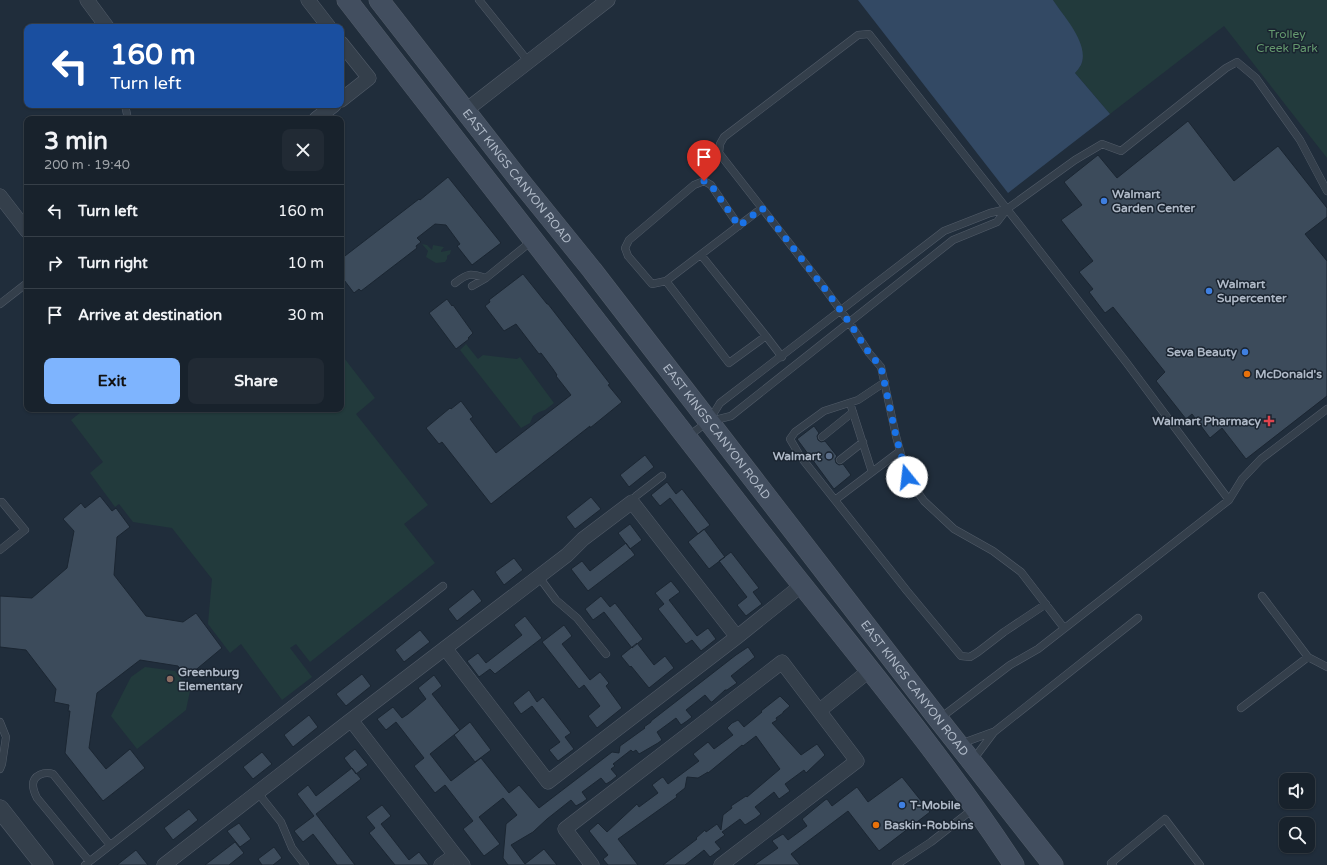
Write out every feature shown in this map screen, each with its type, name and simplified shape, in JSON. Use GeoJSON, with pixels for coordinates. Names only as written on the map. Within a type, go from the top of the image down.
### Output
{"type":"FeatureCollection","features":[{"type":"Feature","properties":{"kind":"main road","name":"EAST KINGS CANYON ROAD"},"geometry":{"type":"LineString","coordinates":[[347,0],[686,438],[870,670],[975,807],[1014,865]]}},
{"type":"Feature","properties":{"kind":"main road","name":"EAST KINGS CANYON ROAD"},"geometry":{"type":"LineString","coordinates":[[379,0],[465,111],[592,270],[958,745],[1053,865]]}},
{"type":"Feature","properties":{"kind":"street"},"geometry":{"type":"LineString","coordinates":[[87,0],[105,24]]}},
{"type":"Feature","properties":{"kind":"street"},"geometry":{"type":"LineString","coordinates":[[308,0],[327,24]]}},
{"type":"Feature","properties":{"kind":"street"},"geometry":{"type":"LineString","coordinates":[[465,111],[608,0]]}},
{"type":"Feature","properties":{"kind":"street"},"geometry":{"type":"LineString","coordinates":[[344,47],[369,78],[344,98]]}},
{"type":"Feature","properties":{"kind":"street"},"geometry":{"type":"LineString","coordinates":[[320,116],[330,108]]}},
{"type":"Feature","properties":{"kind":"street"},"geometry":{"type":"LineString","coordinates":[[0,196],[24,227]]}},
{"type":"Feature","properties":{"kind":"street"},"geometry":{"type":"LineString","coordinates":[[164,865],[539,577],[567,555],[583,539],[632,502],[737,637]]}},
{"type":"Feature","properties":{"kind":"street"},"geometry":{"type":"LineString","coordinates":[[445,648],[548,782],[737,637],[802,585]]}},
{"type":"Feature","properties":{"kind":"street"},"geometry":{"type":"LineString","coordinates":[[592,865],[565,829],[782,662],[857,761],[721,865]]}},
{"type":"Feature","properties":{"kind":"street"},"geometry":{"type":"LineString","coordinates":[[819,711],[870,670]]}},
{"type":"Feature","properties":{"kind":"street"},"geometry":{"type":"LineString","coordinates":[[351,720],[459,860],[441,865]]}},
{"type":"Feature","properties":{"kind":"street"},"geometry":{"type":"LineString","coordinates":[[0,809],[44,865]]}},
{"type":"Feature","properties":{"kind":"lane"},"geometry":{"type":"LineString","coordinates":[[479,0],[528,61]]}},
{"type":"Feature","properties":{"kind":"lane"},"geometry":{"type":"LineString","coordinates":[[1064,628],[1021,572],[993,551],[954,529],[924,501],[907,477],[881,367],[869,353],[841,311],[719,153],[720,144],[724,137],[858,35],[869,34],[1008,209],[1126,362],[1229,500]]}},
{"type":"Feature","properties":{"kind":"lane"},"geometry":{"type":"LineString","coordinates":[[709,421],[731,416],[953,240],[997,222],[1008,209],[1076,160],[1102,144],[1121,151],[1226,68],[1237,62],[1256,78],[1300,140],[1327,191]]}},
{"type":"Feature","properties":{"kind":"lane"},"geometry":{"type":"LineString","coordinates":[[739,226],[711,185],[704,181],[694,185],[629,240],[625,248],[628,256],[652,284],[666,281],[701,255],[739,226],[762,208]]}},
{"type":"Feature","properties":{"kind":"lane"},"geometry":{"type":"LineString","coordinates":[[686,438],[709,421],[720,403],[944,232],[990,212],[1008,209]]}},
{"type":"Feature","properties":{"kind":"lane"},"geometry":{"type":"LineString","coordinates":[[472,286],[486,278],[533,240]]}},
{"type":"Feature","properties":{"kind":"lane"},"geometry":{"type":"LineString","coordinates":[[701,255],[782,357]]}},
{"type":"Feature","properties":{"kind":"lane"},"geometry":{"type":"LineString","coordinates":[[455,283],[467,274],[486,278]]}},
{"type":"Feature","properties":{"kind":"lane"},"geometry":{"type":"LineString","coordinates":[[666,281],[729,363],[766,336]]}},
{"type":"Feature","properties":{"kind":"lane"},"geometry":{"type":"LineString","coordinates":[[0,304],[24,285]]}},
{"type":"Feature","properties":{"kind":"lane"},"geometry":{"type":"LineString","coordinates":[[885,382],[858,400],[824,410],[795,432],[790,439],[803,453],[835,500],[907,591],[962,656],[970,656],[978,652],[1004,632],[1046,604]]}},
{"type":"Feature","properties":{"kind":"lane"},"geometry":{"type":"LineString","coordinates":[[850,403],[872,472]]}},
{"type":"Feature","properties":{"kind":"lane"},"geometry":{"type":"LineString","coordinates":[[939,720],[1010,665],[1038,649],[1229,500],[1242,479],[1261,458],[1327,410]]}},
{"type":"Feature","properties":{"kind":"lane"},"geometry":{"type":"LineString","coordinates":[[822,437],[853,412]]}},
{"type":"Feature","properties":{"kind":"lane"},"geometry":{"type":"LineString","coordinates":[[840,460],[863,442]]}},
{"type":"Feature","properties":{"kind":"lane"},"geometry":{"type":"LineString","coordinates":[[835,500],[900,451]]}},
{"type":"Feature","properties":{"kind":"lane"},"geometry":{"type":"LineString","coordinates":[[632,502],[636,496],[662,476]]}},
{"type":"Feature","properties":{"kind":"lane"},"geometry":{"type":"LineString","coordinates":[[0,502],[2,502],[25,530],[0,550]]}},
{"type":"Feature","properties":{"kind":"lane"},"geometry":{"type":"LineString","coordinates":[[539,577],[556,600],[577,618],[606,654]]}},
{"type":"Feature","properties":{"kind":"lane"},"geometry":{"type":"LineString","coordinates":[[110,845],[53,774],[48,772],[42,773],[36,778],[33,783],[34,792],[87,863],[443,586]]}},
{"type":"Feature","properties":{"kind":"lane"},"geometry":{"type":"LineString","coordinates":[[1262,596],[1308,657],[1327,667]]}},
{"type":"Feature","properties":{"kind":"lane"},"geometry":{"type":"LineString","coordinates":[[972,762],[994,732],[1138,618]]}},
{"type":"Feature","properties":{"kind":"lane"},"geometry":{"type":"LineString","coordinates":[[1241,708],[1308,657]]}},
{"type":"Feature","properties":{"kind":"lane"},"geometry":{"type":"LineString","coordinates":[[0,722],[6,737],[0,769]]}},
{"type":"Feature","properties":{"kind":"lane"},"geometry":{"type":"LineString","coordinates":[[958,745],[994,732]]}},
{"type":"Feature","properties":{"kind":"lane"},"geometry":{"type":"LineString","coordinates":[[258,793],[281,822],[292,848],[305,865]]}},
{"type":"Feature","properties":{"kind":"lane"},"geometry":{"type":"LineString","coordinates":[[896,865],[931,842],[975,807]]}},
{"type":"Feature","properties":{"kind":"lane"},"geometry":{"type":"LineString","coordinates":[[1113,865],[1111,862],[1165,819],[1200,865]]}},
{"type":"Feature","properties":{"kind":"green space","name":"Trolley Creek Park"},"geometry":{"type":"Polygon","coordinates":[[[1053,0],[1327,0],[1327,158],[1224,26],[1110,114],[1075,73],[1081,65],[1083,57],[1081,49],[1074,31],[1053,0]]]}},
{"type":"Feature","properties":{"kind":"green space"},"geometry":{"type":"Polygon","coordinates":[[[422,244],[427,245],[432,250],[433,245],[444,247],[441,252],[451,250],[450,254],[447,256],[445,262],[436,263],[426,257],[428,251],[422,244]]]}},
{"type":"Feature","properties":{"kind":"green space"},"geometry":{"type":"Polygon","coordinates":[[[466,344],[478,359],[483,355],[517,359],[520,357],[554,403],[545,410],[533,416],[530,423],[521,428],[460,350],[466,344]]]}},
{"type":"Feature","properties":{"kind":"green space"},"geometry":{"type":"Polygon","coordinates":[[[344,358],[375,398],[356,414],[428,505],[404,524],[435,563],[310,662],[296,644],[290,648],[312,677],[282,700],[241,644],[230,653],[208,624],[212,579],[172,528],[133,522],[119,504],[115,507],[90,473],[103,462],[71,420],[81,412],[344,412],[344,358]]]}},
{"type":"Feature","properties":{"kind":"green space"},"geometry":{"type":"Polygon","coordinates":[[[145,667],[175,671],[190,691],[186,710],[137,749],[111,716],[131,677],[145,667]]]}},
{"type":"Feature","properties":{"kind":"water"},"geometry":{"type":"Polygon","coordinates":[[[858,0],[1053,0],[1069,22],[1082,48],[1083,57],[1081,65],[1075,73],[1110,114],[1008,193],[858,0]]]}},
{"type":"Feature","properties":{"kind":"building","name":"Walmart Supercenter"},"geometry":{"type":"Polygon","coordinates":[[[1188,121],[1234,181],[1278,146],[1327,208],[1327,217],[1305,234],[1327,261],[1327,396],[1246,459],[1222,428],[1210,438],[1192,414],[1186,419],[1156,381],[1165,372],[1113,307],[1105,313],[1089,292],[1093,289],[1079,272],[1093,261],[1061,220],[1082,205],[1064,182],[1098,155],[1117,178],[1188,121]]]}},
{"type":"Feature","properties":{"kind":"building"},"geometry":{"type":"Polygon","coordinates":[[[448,177],[501,243],[472,265],[457,246],[460,244],[446,225],[435,224],[417,238],[421,242],[416,246],[417,248],[361,291],[359,289],[354,293],[344,280],[344,257],[419,199],[420,200],[448,177]]]}},
{"type":"Feature","properties":{"kind":"building"},"geometry":{"type":"Polygon","coordinates":[[[523,274],[610,384],[608,385],[622,402],[491,504],[442,442],[439,444],[426,428],[461,401],[473,417],[470,419],[496,453],[571,395],[541,353],[539,354],[516,324],[504,331],[485,306],[490,302],[489,300],[523,274]]]}},
{"type":"Feature","properties":{"kind":"building"},"geometry":{"type":"Polygon","coordinates":[[[447,299],[473,333],[468,338],[469,339],[456,349],[429,313],[447,299]]]}},
{"type":"Feature","properties":{"kind":"building"},"geometry":{"type":"Polygon","coordinates":[[[814,426],[819,433],[817,436],[818,440],[821,442],[825,441],[837,456],[835,459],[836,463],[839,465],[843,464],[851,475],[834,489],[797,439],[814,426]]]}},
{"type":"Feature","properties":{"kind":"building"},"geometry":{"type":"Polygon","coordinates":[[[645,455],[654,467],[629,487],[620,475],[645,455]]]}},
{"type":"Feature","properties":{"kind":"building"},"geometry":{"type":"Polygon","coordinates":[[[667,482],[676,494],[682,489],[710,525],[698,534],[670,498],[660,506],[651,495],[667,482]]]}},
{"type":"Feature","properties":{"kind":"building"},"geometry":{"type":"Polygon","coordinates":[[[100,496],[112,511],[116,508],[130,527],[117,537],[114,575],[146,616],[183,622],[196,613],[222,648],[186,678],[178,666],[140,660],[97,693],[89,748],[106,769],[130,749],[145,768],[103,801],[65,753],[70,711],[68,711],[69,705],[54,702],[56,689],[26,650],[0,647],[0,596],[32,598],[67,568],[74,531],[63,519],[81,503],[85,508],[100,496]]]}},
{"type":"Feature","properties":{"kind":"building"},"geometry":{"type":"Polygon","coordinates":[[[591,497],[601,509],[575,529],[566,517],[591,497]]]}},
{"type":"Feature","properties":{"kind":"building"},"geometry":{"type":"Polygon","coordinates":[[[630,524],[642,540],[630,549],[618,533],[630,524]]]}},
{"type":"Feature","properties":{"kind":"building"},"geometry":{"type":"Polygon","coordinates":[[[704,529],[725,557],[709,569],[688,542],[704,529]]]}},
{"type":"Feature","properties":{"kind":"building"},"geometry":{"type":"Polygon","coordinates":[[[626,543],[635,555],[588,591],[571,569],[582,561],[590,571],[626,543]]]}},
{"type":"Feature","properties":{"kind":"building"},"geometry":{"type":"Polygon","coordinates":[[[731,552],[759,588],[753,592],[762,604],[746,616],[737,605],[747,597],[719,561],[731,552]]]}},
{"type":"Feature","properties":{"kind":"building"},"geometry":{"type":"Polygon","coordinates":[[[514,558],[523,570],[504,585],[495,572],[514,558]]]}},
{"type":"Feature","properties":{"kind":"building"},"geometry":{"type":"Polygon","coordinates":[[[671,581],[680,592],[669,600],[697,636],[708,628],[716,639],[701,651],[692,640],[686,644],[658,609],[664,604],[655,593],[671,581]]]}},
{"type":"Feature","properties":{"kind":"building"},"geometry":{"type":"Polygon","coordinates":[[[473,589],[482,601],[457,621],[448,609],[473,589]]]}},
{"type":"Feature","properties":{"kind":"building"},"geometry":{"type":"Polygon","coordinates":[[[601,596],[610,607],[615,603],[643,639],[632,648],[604,612],[593,620],[585,609],[601,596]]]}},
{"type":"Feature","properties":{"kind":"building"},"geometry":{"type":"Polygon","coordinates":[[[525,616],[542,638],[495,674],[490,669],[479,677],[467,661],[478,653],[486,663],[522,635],[514,625],[525,616]]]}},
{"type":"Feature","properties":{"kind":"building"},"geometry":{"type":"Polygon","coordinates":[[[564,625],[572,636],[562,644],[590,680],[600,672],[609,683],[606,686],[622,708],[597,728],[588,716],[600,706],[584,685],[579,689],[542,642],[564,625]]]}},
{"type":"Feature","properties":{"kind":"building"},"geometry":{"type":"Polygon","coordinates":[[[420,630],[430,642],[404,662],[395,650],[420,630]]]}},
{"type":"Feature","properties":{"kind":"building"},"geometry":{"type":"Polygon","coordinates":[[[637,643],[654,665],[665,656],[674,668],[649,688],[621,656],[637,643]]]}},
{"type":"Feature","properties":{"kind":"building"},"geometry":{"type":"Polygon","coordinates":[[[748,647],[755,657],[731,676],[737,683],[725,690],[712,702],[705,695],[686,710],[692,717],[687,721],[681,725],[676,718],[657,732],[662,740],[658,743],[639,754],[636,750],[633,752],[631,750],[613,764],[615,766],[611,769],[617,776],[611,781],[606,784],[601,778],[582,792],[587,799],[583,802],[576,806],[571,800],[533,832],[511,845],[525,864],[544,849],[557,865],[508,865],[503,858],[506,824],[517,815],[503,798],[479,817],[500,844],[484,856],[463,829],[473,821],[445,785],[435,793],[414,766],[424,758],[396,722],[386,730],[377,719],[393,707],[402,718],[408,714],[426,699],[418,688],[434,675],[442,686],[432,694],[460,730],[430,754],[451,781],[481,758],[509,793],[519,785],[539,808],[612,752],[619,753],[620,746],[748,647]]]}},
{"type":"Feature","properties":{"kind":"building"},"geometry":{"type":"Polygon","coordinates":[[[362,674],[371,686],[346,706],[336,694],[362,674]]]}},
{"type":"Feature","properties":{"kind":"building"},"geometry":{"type":"Polygon","coordinates":[[[529,690],[537,702],[543,697],[571,733],[565,737],[574,749],[558,761],[549,750],[560,742],[532,706],[521,714],[513,703],[529,690]]]}},
{"type":"Feature","properties":{"kind":"building"},"geometry":{"type":"Polygon","coordinates":[[[780,696],[790,706],[776,718],[777,720],[772,723],[801,755],[817,744],[825,755],[806,773],[804,770],[785,784],[790,791],[779,799],[774,792],[755,807],[761,814],[756,818],[745,825],[740,819],[722,832],[725,835],[715,842],[721,849],[710,857],[704,850],[685,865],[663,865],[697,839],[696,838],[705,830],[706,832],[717,824],[721,830],[723,815],[732,808],[731,806],[746,796],[747,797],[780,769],[756,736],[743,746],[742,745],[708,773],[698,778],[687,777],[685,788],[676,795],[677,797],[618,839],[638,865],[608,865],[603,859],[608,855],[589,831],[598,823],[607,832],[637,804],[639,807],[658,793],[652,785],[663,777],[668,784],[699,761],[693,754],[708,742],[714,749],[733,735],[727,728],[732,723],[738,720],[744,727],[780,696]]]}},
{"type":"Feature","properties":{"kind":"building"},"geometry":{"type":"Polygon","coordinates":[[[309,715],[318,727],[293,747],[284,735],[309,715]]]}},
{"type":"Feature","properties":{"kind":"building"},"geometry":{"type":"Polygon","coordinates":[[[470,722],[491,750],[475,762],[454,735],[470,722]]]}},
{"type":"Feature","properties":{"kind":"building"},"geometry":{"type":"Polygon","coordinates":[[[355,749],[368,765],[356,774],[344,758],[355,749]]]}},
{"type":"Feature","properties":{"kind":"building"},"geometry":{"type":"Polygon","coordinates":[[[262,752],[272,764],[253,779],[243,767],[262,752]]]}},
{"type":"Feature","properties":{"kind":"building"},"geometry":{"type":"Polygon","coordinates":[[[352,768],[361,779],[316,814],[355,865],[337,865],[313,834],[303,842],[294,831],[314,816],[297,794],[308,785],[316,796],[352,768]]]}},
{"type":"Feature","properties":{"kind":"building"},"geometry":{"type":"Polygon","coordinates":[[[902,777],[930,812],[879,851],[848,811],[791,854],[800,865],[754,865],[778,848],[772,841],[773,840],[783,834],[788,840],[807,826],[802,819],[825,800],[827,799],[832,806],[857,787],[868,802],[902,777]]]}},
{"type":"Feature","properties":{"kind":"building"},"geometry":{"type":"Polygon","coordinates":[[[382,805],[391,816],[381,824],[409,860],[419,852],[429,865],[395,865],[369,833],[375,828],[366,817],[382,805]]]}},
{"type":"Feature","properties":{"kind":"building"},"geometry":{"type":"Polygon","coordinates":[[[189,809],[198,820],[173,840],[164,828],[189,809]]]}},
{"type":"Feature","properties":{"kind":"building"},"geometry":{"type":"Polygon","coordinates":[[[239,823],[251,839],[240,847],[227,831],[239,823]]]}},
{"type":"Feature","properties":{"kind":"building"},"geometry":{"type":"Polygon","coordinates":[[[235,842],[244,853],[229,865],[205,865],[235,842]]]}},
{"type":"Feature","properties":{"kind":"building"},"geometry":{"type":"Polygon","coordinates":[[[274,847],[282,858],[273,865],[262,865],[258,859],[274,847]]]}},
{"type":"Feature","properties":{"kind":"building"},"geometry":{"type":"Polygon","coordinates":[[[136,850],[148,865],[117,865],[136,850]]]}},
{"type":"Feature","properties":{"kind":"place","name":"Walmart Garden Center"},"geometry":{"type":"Point","coordinates":[1104,201]}},
{"type":"Feature","properties":{"kind":"place","name":"Walmart Supercenter"},"geometry":{"type":"Point","coordinates":[1209,291]}},
{"type":"Feature","properties":{"kind":"place","name":"Seva Beauty"},"geometry":{"type":"Point","coordinates":[1245,352]}},
{"type":"Feature","properties":{"kind":"place","name":"McDonald's"},"geometry":{"type":"Point","coordinates":[1247,374]}},
{"type":"Feature","properties":{"kind":"place","name":"Walmart Pharmacy"},"geometry":{"type":"Point","coordinates":[1269,421]}},
{"type":"Feature","properties":{"kind":"place","name":"Walmart"},"geometry":{"type":"Point","coordinates":[829,456]}},
{"type":"Feature","properties":{"kind":"place","name":"Greenburg Elementary"},"geometry":{"type":"Point","coordinates":[170,679]}},
{"type":"Feature","properties":{"kind":"place","name":"T-Mobile"},"geometry":{"type":"Point","coordinates":[902,805]}},
{"type":"Feature","properties":{"kind":"place","name":"Baskin-Robbins"},"geometry":{"type":"Point","coordinates":[876,825]}},
{"type":"Feature","properties":{"kind":"route"},"geometry":{"type":"LineString","coordinates":[[704,181],[711,185],[739,226],[762,208],[825,289],[869,353],[881,367],[896,436],[907,477]]}}]}
